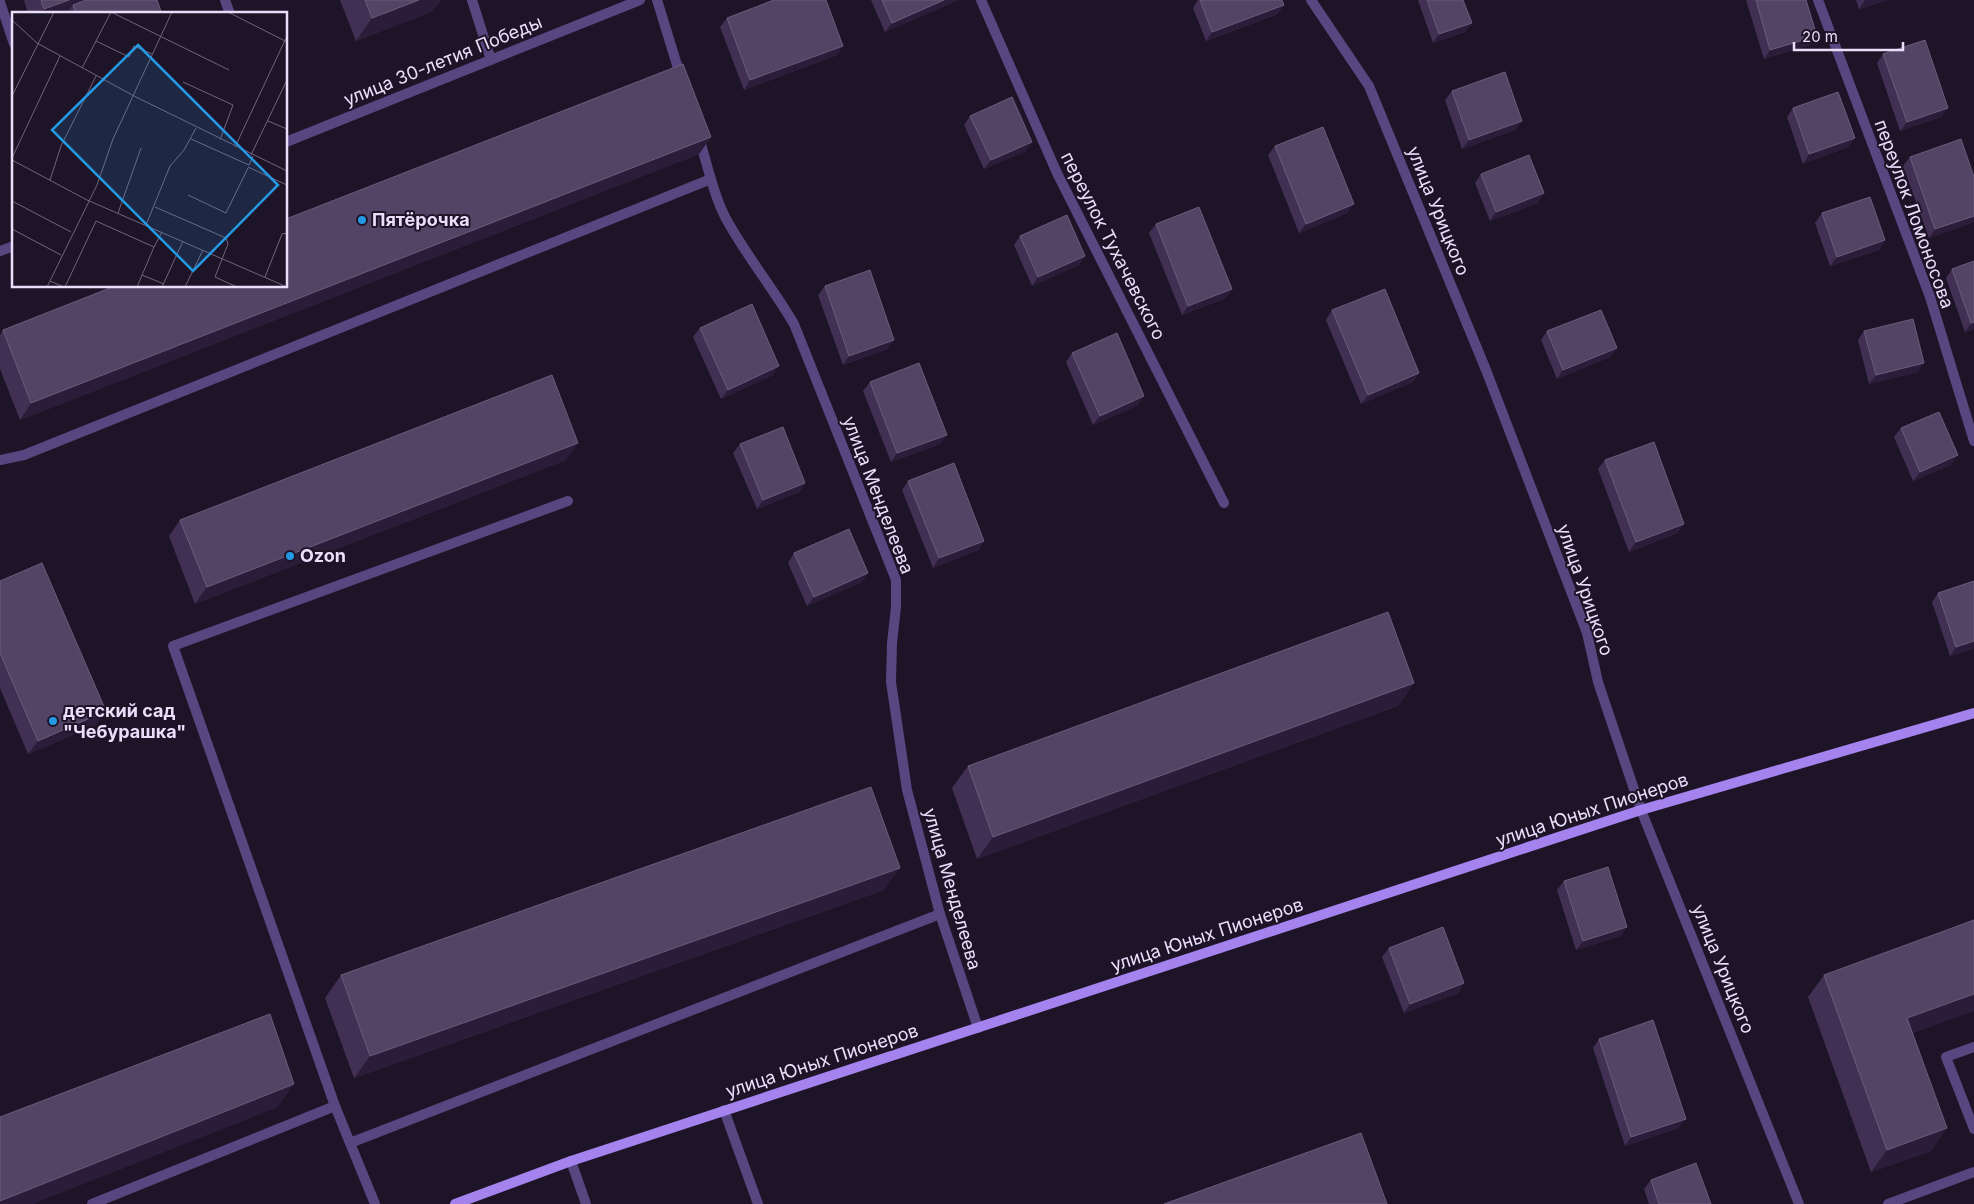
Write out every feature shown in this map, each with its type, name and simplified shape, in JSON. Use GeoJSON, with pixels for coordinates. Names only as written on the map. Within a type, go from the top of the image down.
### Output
{"type":"FeatureCollection","features":[{"type":"Feature","properties":{"kind":"main road","name":"улица Юных Пионеров"},"geometry":{"type":"LineString","coordinates":[[455,1204],[571,1161],[724,1110],[1641,810],[1974,713]]}},
{"type":"Feature","properties":{"kind":"street"},"geometry":{"type":"LineString","coordinates":[[225,0],[229,12]]}},
{"type":"Feature","properties":{"kind":"street"},"geometry":{"type":"LineString","coordinates":[[472,0],[492,60]]}},
{"type":"Feature","properties":{"kind":"street","name":"улица 30-летия Победы"},"geometry":{"type":"LineString","coordinates":[[288,141],[640,0]]}},
{"type":"Feature","properties":{"kind":"street"},"geometry":{"type":"LineString","coordinates":[[657,0],[683,85]]}},
{"type":"Feature","properties":{"kind":"street","name":"переулок Тухачевского"},"geometry":{"type":"LineString","coordinates":[[981,0],[1058,173],[1224,503]]}},
{"type":"Feature","properties":{"kind":"street","name":"улица Урицкого"},"geometry":{"type":"LineString","coordinates":[[1311,0],[1372,94],[1486,370],[1587,633],[1598,682],[1641,810],[1799,1204]]}},
{"type":"Feature","properties":{"kind":"street","name":"переулок Ломоносова"},"geometry":{"type":"LineString","coordinates":[[1818,0],[1930,298],[1974,441]]}},
{"type":"Feature","properties":{"kind":"street"},"geometry":{"type":"LineString","coordinates":[[0,2],[12,38]]}},
{"type":"Feature","properties":{"kind":"street","name":"улица Менделеева"},"geometry":{"type":"LineString","coordinates":[[697,132],[711,179],[728,223],[794,324],[896,580],[891,682],[907,790],[940,914],[978,1028]]}},
{"type":"Feature","properties":{"kind":"street"},"geometry":{"type":"LineString","coordinates":[[0,460],[24,455],[711,179]]}},
{"type":"Feature","properties":{"kind":"street"},"geometry":{"type":"LineString","coordinates":[[0,251],[12,247]]}},
{"type":"Feature","properties":{"kind":"street"},"geometry":{"type":"LineString","coordinates":[[374,1204],[335,1106],[173,646],[568,501]]}},
{"type":"Feature","properties":{"kind":"street"},"geometry":{"type":"LineString","coordinates":[[350,1143],[940,914]]}},
{"type":"Feature","properties":{"kind":"street"},"geometry":{"type":"LineString","coordinates":[[1974,1047],[1946,1057],[1974,1129]]}},
{"type":"Feature","properties":{"kind":"street"},"geometry":{"type":"LineString","coordinates":[[92,1204],[335,1106]]}},
{"type":"Feature","properties":{"kind":"street"},"geometry":{"type":"LineString","coordinates":[[724,1110],[758,1204]]}},
{"type":"Feature","properties":{"kind":"street"},"geometry":{"type":"LineString","coordinates":[[571,1161],[586,1204]]}},
{"type":"Feature","properties":{"kind":"street"},"geometry":{"type":"LineString","coordinates":[[1888,1204],[1974,1172]]}},
{"type":"Feature","properties":{"kind":"building"},"geometry":{"type":"Polygon","coordinates":[[[41,0],[69,0],[44,9],[41,0]]]}},
{"type":"Feature","properties":{"kind":"building"},"geometry":{"type":"Polygon","coordinates":[[[86,0],[157,0],[161,12],[75,12],[73,5],[86,0]]]}},
{"type":"Feature","properties":{"kind":"building"},"geometry":{"type":"Polygon","coordinates":[[[365,0],[419,0],[372,18],[365,0]]]}},
{"type":"Feature","properties":{"kind":"building"},"geometry":{"type":"Polygon","coordinates":[[[774,0],[826,0],[843,46],[750,80],[727,18],[774,0]]]}},
{"type":"Feature","properties":{"kind":"building"},"geometry":{"type":"Polygon","coordinates":[[[882,0],[944,0],[892,23],[882,0]]]}},
{"type":"Feature","properties":{"kind":"building"},"geometry":{"type":"Polygon","coordinates":[[[1200,0],[1282,0],[1284,5],[1212,32],[1200,0]]]}},
{"type":"Feature","properties":{"kind":"building"},"geometry":{"type":"Polygon","coordinates":[[[1427,0],[1463,0],[1472,23],[1439,34],[1427,0]]]}},
{"type":"Feature","properties":{"kind":"building"},"geometry":{"type":"Polygon","coordinates":[[[1756,0],[1806,0],[1817,36],[1770,50],[1756,0]]]}},
{"type":"Feature","properties":{"kind":"building"},"geometry":{"type":"Polygon","coordinates":[[[1925,40],[1948,108],[1907,122],[1883,54],[1925,40]]]}},
{"type":"Feature","properties":{"kind":"building"},"geometry":{"type":"Polygon","coordinates":[[[683,64],[711,137],[31,403],[3,330],[110,288],[288,288],[288,218],[683,64]]]}},
{"type":"Feature","properties":{"kind":"building"},"geometry":{"type":"Polygon","coordinates":[[[1505,72],[1522,121],[1469,140],[1452,91],[1505,72]]]}},
{"type":"Feature","properties":{"kind":"building"},"geometry":{"type":"Polygon","coordinates":[[[1838,92],[1855,138],[1809,154],[1793,108],[1838,92]]]}},
{"type":"Feature","properties":{"kind":"building"},"geometry":{"type":"Polygon","coordinates":[[[1012,97],[1032,142],[991,160],[970,116],[1012,97]]]}},
{"type":"Feature","properties":{"kind":"building"},"geometry":{"type":"Polygon","coordinates":[[[1323,127],[1354,204],[1306,224],[1275,146],[1323,127]]]}},
{"type":"Feature","properties":{"kind":"building"},"geometry":{"type":"Polygon","coordinates":[[[1961,139],[1974,177],[1974,216],[1935,229],[1910,157],[1961,139]]]}},
{"type":"Feature","properties":{"kind":"building"},"geometry":{"type":"Polygon","coordinates":[[[1529,155],[1544,193],[1496,212],[1481,174],[1529,155]]]}},
{"type":"Feature","properties":{"kind":"building"},"geometry":{"type":"Polygon","coordinates":[[[1870,197],[1885,240],[1837,257],[1822,213],[1870,197]]]}},
{"type":"Feature","properties":{"kind":"building"},"geometry":{"type":"Polygon","coordinates":[[[1199,207],[1232,289],[1188,306],[1156,224],[1199,207]]]}},
{"type":"Feature","properties":{"kind":"building"},"geometry":{"type":"Polygon","coordinates":[[[1067,215],[1085,256],[1038,277],[1020,236],[1067,215]]]}},
{"type":"Feature","properties":{"kind":"building"},"geometry":{"type":"Polygon","coordinates":[[[1974,261],[1974,322],[1971,323],[1952,269],[1974,261]]]}},
{"type":"Feature","properties":{"kind":"building"},"geometry":{"type":"Polygon","coordinates":[[[870,270],[894,340],[849,356],[825,286],[870,270]]]}},
{"type":"Feature","properties":{"kind":"building"},"geometry":{"type":"Polygon","coordinates":[[[1385,289],[1419,373],[1368,395],[1332,310],[1385,289]]]}},
{"type":"Feature","properties":{"kind":"building"},"geometry":{"type":"Polygon","coordinates":[[[752,304],[779,366],[728,390],[700,328],[752,304]]]}},
{"type":"Feature","properties":{"kind":"building"},"geometry":{"type":"Polygon","coordinates":[[[1601,310],[1617,348],[1563,370],[1547,331],[1601,310]]]}},
{"type":"Feature","properties":{"kind":"building"},"geometry":{"type":"Polygon","coordinates":[[[1913,319],[1924,363],[1876,375],[1864,331],[1913,319]]]}},
{"type":"Feature","properties":{"kind":"building"},"geometry":{"type":"Polygon","coordinates":[[[1117,333],[1144,396],[1100,416],[1072,353],[1117,333]]]}},
{"type":"Feature","properties":{"kind":"building"},"geometry":{"type":"Polygon","coordinates":[[[919,363],[947,435],[897,453],[870,382],[919,363]]]}},
{"type":"Feature","properties":{"kind":"building"},"geometry":{"type":"Polygon","coordinates":[[[552,375],[578,443],[207,587],[180,520],[552,375]]]}},
{"type":"Feature","properties":{"kind":"building"},"geometry":{"type":"Polygon","coordinates":[[[1939,412],[1958,455],[1920,472],[1901,428],[1939,412]]]}},
{"type":"Feature","properties":{"kind":"building"},"geometry":{"type":"Polygon","coordinates":[[[783,427],[805,483],[763,500],[740,444],[783,427]]]}},
{"type":"Feature","properties":{"kind":"building"},"geometry":{"type":"Polygon","coordinates":[[[1654,442],[1684,524],[1636,542],[1605,460],[1654,442]]]}},
{"type":"Feature","properties":{"kind":"building"},"geometry":{"type":"Polygon","coordinates":[[[954,463],[984,541],[939,558],[908,481],[954,463]]]}},
{"type":"Feature","properties":{"kind":"building"},"geometry":{"type":"Polygon","coordinates":[[[849,529],[868,573],[814,597],[794,553],[849,529]]]}},
{"type":"Feature","properties":{"kind":"building"},"geometry":{"type":"Polygon","coordinates":[[[42,563],[106,711],[38,741],[0,653],[0,581],[42,563]]]}},
{"type":"Feature","properties":{"kind":"building"},"geometry":{"type":"Polygon","coordinates":[[[1974,581],[1974,641],[1956,647],[1938,593],[1974,581]]]}},
{"type":"Feature","properties":{"kind":"building"},"geometry":{"type":"Polygon","coordinates":[[[1388,612],[1414,683],[993,837],[968,766],[1388,612]]]}},
{"type":"Feature","properties":{"kind":"building"},"geometry":{"type":"Polygon","coordinates":[[[871,787],[900,868],[370,1056],[341,975],[871,787]]]}},
{"type":"Feature","properties":{"kind":"building"},"geometry":{"type":"Polygon","coordinates":[[[1608,867],[1627,927],[1583,941],[1564,881],[1608,867]]]}},
{"type":"Feature","properties":{"kind":"building"},"geometry":{"type":"Polygon","coordinates":[[[1974,920],[1974,994],[1907,1018],[1947,1128],[1887,1150],[1824,975],[1974,920]]]}},
{"type":"Feature","properties":{"kind":"building"},"geometry":{"type":"Polygon","coordinates":[[[1443,927],[1464,983],[1410,1004],[1389,948],[1443,927]]]}},
{"type":"Feature","properties":{"kind":"building"},"geometry":{"type":"Polygon","coordinates":[[[270,1014],[294,1084],[0,1201],[0,1117],[270,1014]]]}},
{"type":"Feature","properties":{"kind":"building"},"geometry":{"type":"Polygon","coordinates":[[[1653,1020],[1686,1119],[1631,1137],[1599,1039],[1653,1020]]]}},
{"type":"Feature","properties":{"kind":"building"},"geometry":{"type":"Polygon","coordinates":[[[1361,1133],[1387,1204],[1164,1204],[1361,1133]]]}},
{"type":"Feature","properties":{"kind":"building"},"geometry":{"type":"Polygon","coordinates":[[[1696,1163],[1711,1204],[1659,1204],[1651,1180],[1696,1163]]]}},
{"type":"Feature","properties":{"kind":"place","name":"Пятёрочка"},"geometry":{"type":"Point","coordinates":[362,220]}},
{"type":"Feature","properties":{"kind":"place","name":"Ozon"},"geometry":{"type":"Point","coordinates":[290,556]}},
{"type":"Feature","properties":{"kind":"place","name":"детский сад \"Чебурашка\""},"geometry":{"type":"Point","coordinates":[53,721]}}]}
